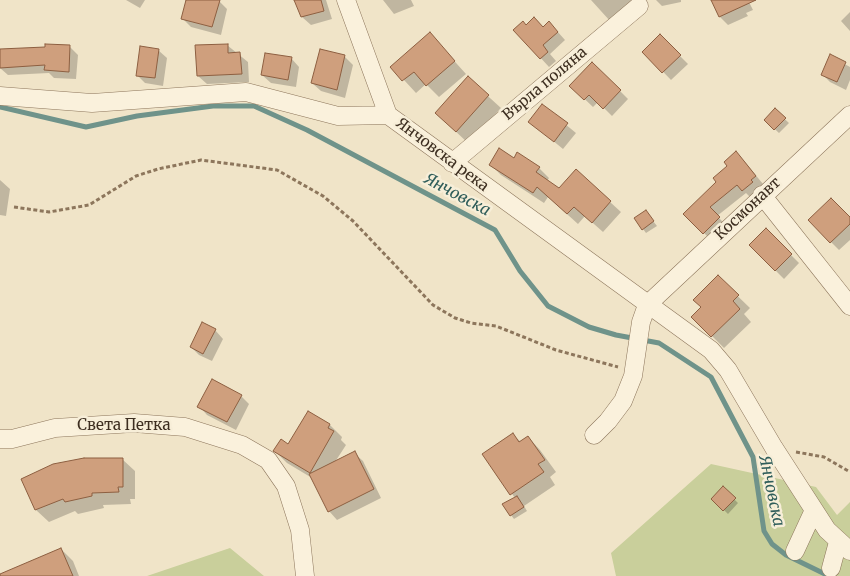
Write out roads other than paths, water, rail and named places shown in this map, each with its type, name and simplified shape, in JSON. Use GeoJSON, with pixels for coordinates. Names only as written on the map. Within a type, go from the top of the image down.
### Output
{"type":"FeatureCollection","features":[{"type":"Feature","properties":{"kind":"street"},"geometry":{"type":"LineString","coordinates":[[346,0],[388,115]]}},
{"type":"Feature","properties":{"kind":"street","name":"Върла поляна"},"geometry":{"type":"LineString","coordinates":[[452,163],[638,6]]}},
{"type":"Feature","properties":{"kind":"street","name":"Янчовска река"},"geometry":{"type":"LineString","coordinates":[[0,96],[92,102],[246,92],[338,116],[388,115],[711,350],[728,370],[774,448],[827,530],[844,546]]}},
{"type":"Feature","properties":{"kind":"street","name":"Космонавт"},"geometry":{"type":"LineString","coordinates":[[647,305],[762,195],[850,115]]}},
{"type":"Feature","properties":{"kind":"street"},"geometry":{"type":"LineString","coordinates":[[762,195],[850,306]]}},
{"type":"Feature","properties":{"kind":"street"},"geometry":{"type":"LineString","coordinates":[[594,434],[608,422],[623,401],[634,370],[640,328],[647,305]]}},
{"type":"Feature","properties":{"kind":"street","name":"Света Петка"},"geometry":{"type":"LineString","coordinates":[[0,439],[12,440],[54,428],[134,424],[185,427],[242,445],[268,460],[286,486],[300,530],[305,576]]}},
{"type":"Feature","properties":{"kind":"street"},"geometry":{"type":"LineString","coordinates":[[795,551],[814,510]]}},
{"type":"Feature","properties":{"kind":"street"},"geometry":{"type":"LineString","coordinates":[[831,568],[844,546]]}},
{"type":"Feature","properties":{"kind":"waterway","name":"Янчовска"},"geometry":{"type":"LineString","coordinates":[[0,107],[86,127],[137,116],[213,106],[254,106],[307,130],[495,230],[520,271],[548,306],[589,327],[616,335],[659,343],[711,377],[753,457],[764,531],[772,544],[786,555],[829,576]]}}]}
